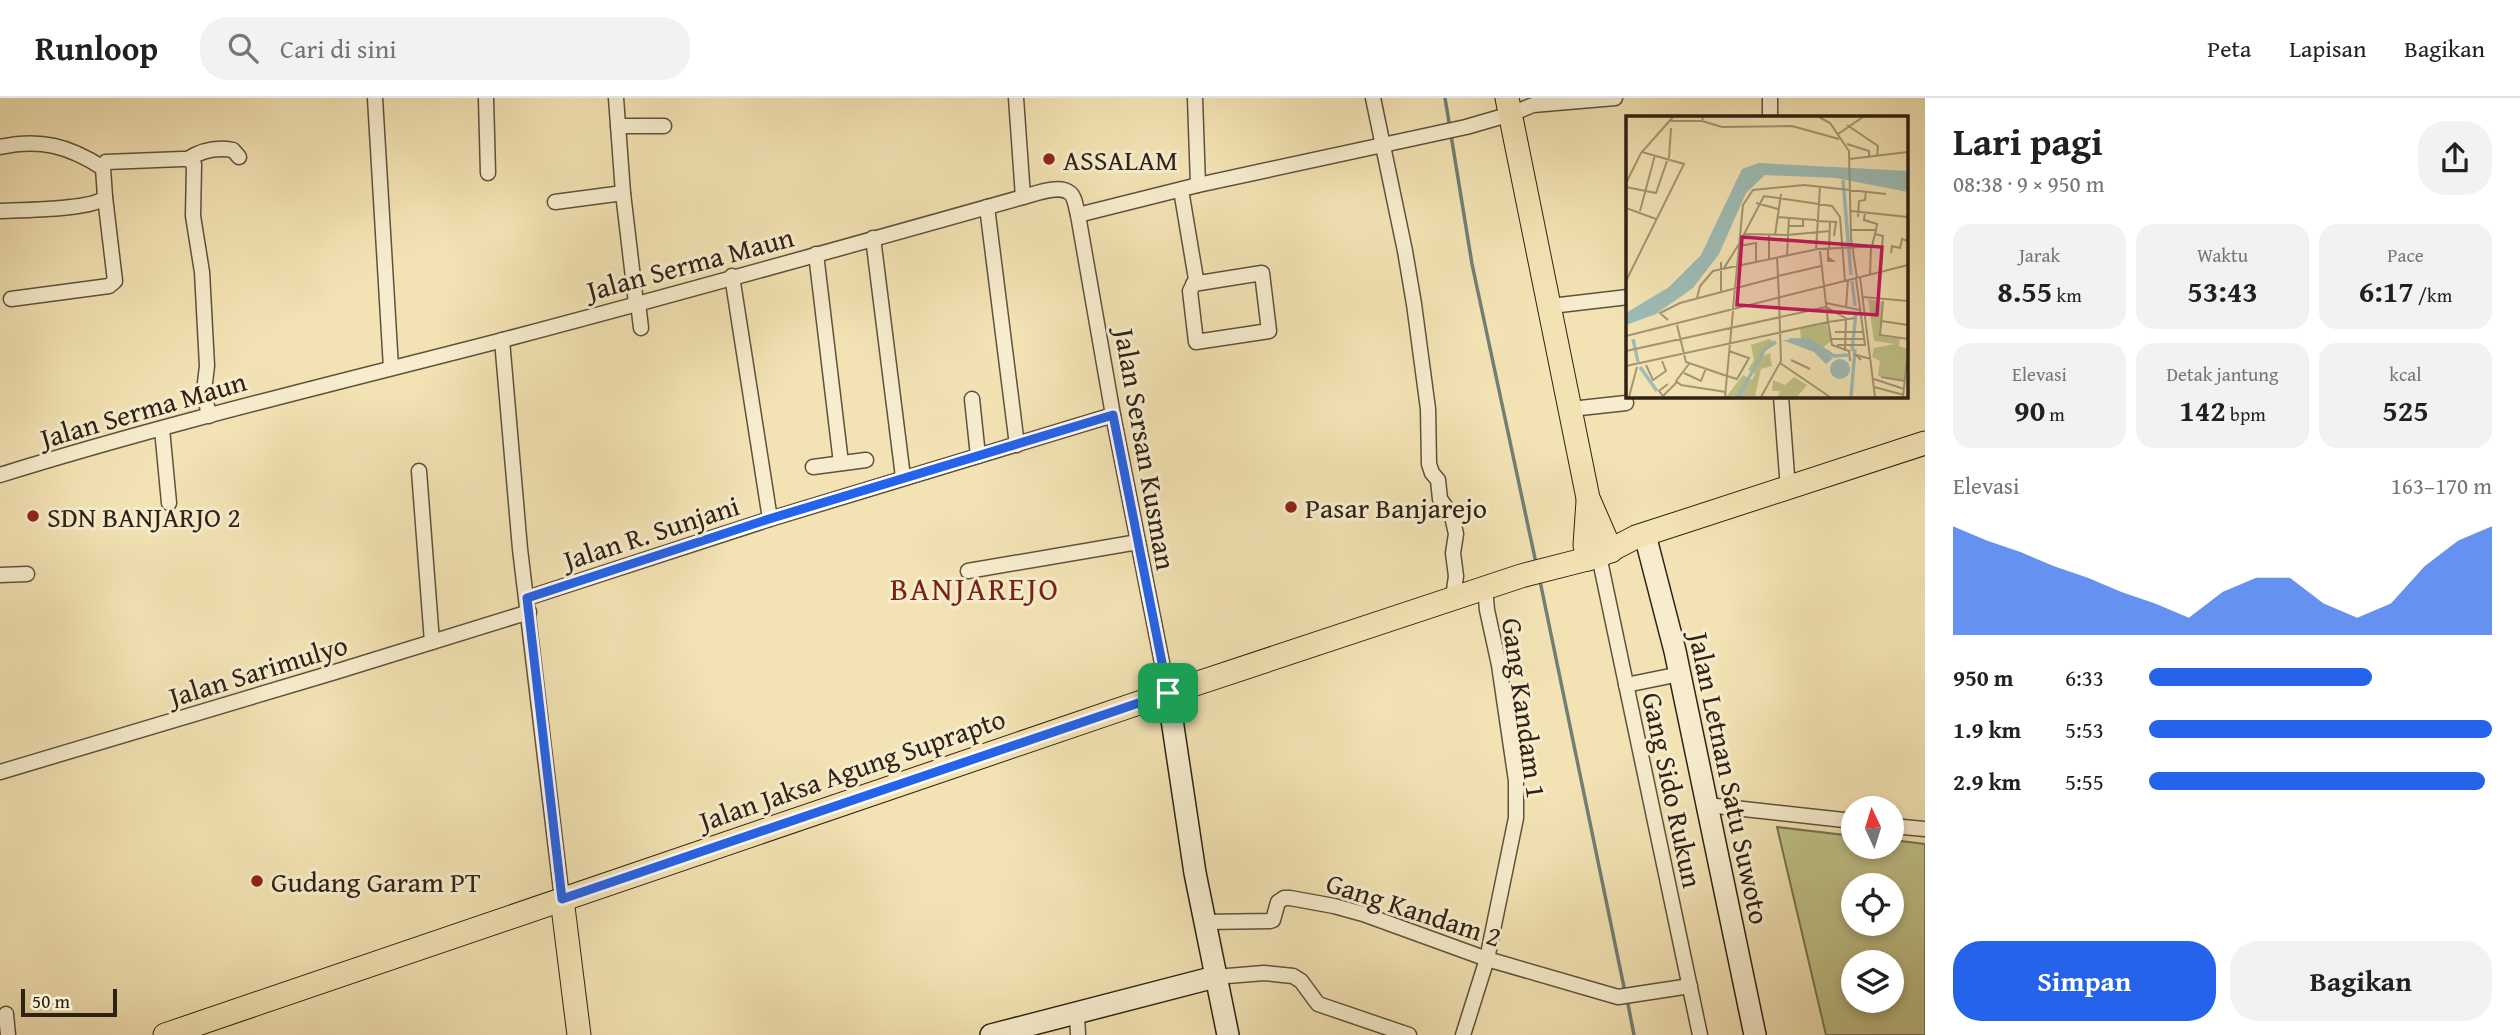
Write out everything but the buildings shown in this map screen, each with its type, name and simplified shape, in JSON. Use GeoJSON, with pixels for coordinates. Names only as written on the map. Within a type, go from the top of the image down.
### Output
{"type":"FeatureCollection","features":[{"type":"Feature","properties":{"kind":"main road"},"geometry":{"type":"LineString","coordinates":[[1509,106],[1598,550],[1925,443]]}},
{"type":"Feature","properties":{"kind":"main road","name":"Jalan Letnan Satu Suwoto"},"geometry":{"type":"LineString","coordinates":[[1641,536],[1680,674],[1755,1035]]}},
{"type":"Feature","properties":{"kind":"main road","name":"Jalan Jaksa Agung Suprapto"},"geometry":{"type":"LineString","coordinates":[[165,1035],[1168,693],[1598,550]]}},
{"type":"Feature","properties":{"kind":"main road"},"geometry":{"type":"LineString","coordinates":[[1168,693],[1205,922],[1228,1035]]}},
{"type":"Feature","properties":{"kind":"main road"},"geometry":{"type":"LineString","coordinates":[[562,899],[579,1035]]}},
{"type":"Feature","properties":{"kind":"main road"},"geometry":{"type":"LineString","coordinates":[[991,1035],[1077,1025],[1215,976]]}},
{"type":"Feature","properties":{"kind":"street"},"geometry":{"type":"LineString","coordinates":[[374,98],[391,368]]}},
{"type":"Feature","properties":{"kind":"street"},"geometry":{"type":"LineString","coordinates":[[486,98],[488,173]]}},
{"type":"Feature","properties":{"kind":"street"},"geometry":{"type":"LineString","coordinates":[[616,98],[623,193],[642,328]]}},
{"type":"Feature","properties":{"kind":"street"},"geometry":{"type":"LineString","coordinates":[[1016,98],[1023,197]]}},
{"type":"Feature","properties":{"kind":"street"},"geometry":{"type":"LineString","coordinates":[[1195,98],[1198,185]]}},
{"type":"Feature","properties":{"kind":"street"},"geometry":{"type":"LineString","coordinates":[[1373,98],[1405,251],[1428,409],[1429,464],[1438,480],[1440,499],[1452,516],[1456,534],[1453,553],[1456,576],[1453,598]]}},
{"type":"Feature","properties":{"kind":"street"},"geometry":{"type":"LineString","coordinates":[[1078,215],[1198,185],[1466,127],[1509,106],[1615,98]]}},
{"type":"Feature","properties":{"kind":"street"},"geometry":{"type":"LineString","coordinates":[[1770,98],[1770,116]]}},
{"type":"Feature","properties":{"kind":"street"},"geometry":{"type":"LineString","coordinates":[[618,126],[664,126]]}},
{"type":"Feature","properties":{"kind":"street"},"geometry":{"type":"LineString","coordinates":[[0,147],[43,142],[71,151],[103,169]]}},
{"type":"Feature","properties":{"kind":"street"},"geometry":{"type":"LineString","coordinates":[[11,299],[109,286],[115,281],[105,197],[103,169],[106,162],[188,159],[204,150],[227,149],[233,150],[239,157]]}},
{"type":"Feature","properties":{"kind":"street"},"geometry":{"type":"LineString","coordinates":[[188,159],[194,164],[193,216],[202,272],[207,366],[204,391],[209,416]]}},
{"type":"Feature","properties":{"kind":"street","name":"Jalan Serma Maun"},"geometry":{"type":"LineString","coordinates":[[0,475],[209,416],[502,340],[1051,190],[1072,194],[1078,215]]}},
{"type":"Feature","properties":{"kind":"street"},"geometry":{"type":"LineString","coordinates":[[1181,190],[1196,279],[1193,284],[1189,291],[1196,342],[1269,331],[1262,274],[1193,284]]}},
{"type":"Feature","properties":{"kind":"street"},"geometry":{"type":"LineString","coordinates":[[555,202],[623,193]]}},
{"type":"Feature","properties":{"kind":"street"},"geometry":{"type":"LineString","coordinates":[[0,211],[96,204],[105,197]]}},
{"type":"Feature","properties":{"kind":"street"},"geometry":{"type":"LineString","coordinates":[[987,207],[1017,444]]}},
{"type":"Feature","properties":{"kind":"street","name":"Jalan Sersan Kusman"},"geometry":{"type":"LineString","coordinates":[[1078,215],[1113,415],[1168,693]]}},
{"type":"Feature","properties":{"kind":"street"},"geometry":{"type":"LineString","coordinates":[[873,238],[903,477]]}},
{"type":"Feature","properties":{"kind":"street"},"geometry":{"type":"LineString","coordinates":[[816,254],[841,463]]}},
{"type":"Feature","properties":{"kind":"street"},"geometry":{"type":"LineString","coordinates":[[732,276],[769,519]]}},
{"type":"Feature","properties":{"kind":"street"},"geometry":{"type":"LineString","coordinates":[[1551,306],[1626,297]]}},
{"type":"Feature","properties":{"kind":"street","name":"Jalan R. Sunjani"},"geometry":{"type":"LineString","coordinates":[[502,340],[510,448],[562,899]]}},
{"type":"Feature","properties":{"kind":"street"},"geometry":{"type":"LineString","coordinates":[[1782,397],[1788,489]]}},
{"type":"Feature","properties":{"kind":"street"},"geometry":{"type":"LineString","coordinates":[[972,399],[978,456]]}},
{"type":"Feature","properties":{"kind":"street"},"geometry":{"type":"LineString","coordinates":[[1571,409],[1626,402]]}},
{"type":"Feature","properties":{"kind":"street","name":"Jalan R. Sunjani"},"geometry":{"type":"LineString","coordinates":[[528,605],[769,519],[1113,415]]}},
{"type":"Feature","properties":{"kind":"street"},"geometry":{"type":"LineString","coordinates":[[162,429],[169,503]]}},
{"type":"Feature","properties":{"kind":"street"},"geometry":{"type":"LineString","coordinates":[[813,467],[866,460]]}},
{"type":"Feature","properties":{"kind":"street"},"geometry":{"type":"LineString","coordinates":[[419,471],[432,642]]}},
{"type":"Feature","properties":{"kind":"street"},"geometry":{"type":"LineString","coordinates":[[968,571],[1138,542]]}},
{"type":"Feature","properties":{"kind":"street","name":"Gang Sido Rukun"},"geometry":{"type":"LineString","coordinates":[[1598,550],[1700,1035]]}},
{"type":"Feature","properties":{"kind":"street"},"geometry":{"type":"LineString","coordinates":[[0,575],[27,574]]}},
{"type":"Feature","properties":{"kind":"street","name":"Gang Kandam 1"},"geometry":{"type":"LineString","coordinates":[[1463,1035],[1487,959],[1516,818],[1516,781],[1485,588]]}},
{"type":"Feature","properties":{"kind":"street","name":"Jalan Sarimulyo"},"geometry":{"type":"LineString","coordinates":[[0,772],[432,642],[528,605]]}},
{"type":"Feature","properties":{"kind":"street"},"geometry":{"type":"LineString","coordinates":[[1626,685],[1680,674]]}},
{"type":"Feature","properties":{"kind":"street"},"geometry":{"type":"LineString","coordinates":[[1707,805],[1841,820]]}},
{"type":"Feature","properties":{"kind":"street"},"geometry":{"type":"LineString","coordinates":[[1904,826],[1925,829]]}},
{"type":"Feature","properties":{"kind":"street","name":"Gang Kandam 2"},"geometry":{"type":"LineString","coordinates":[[1205,922],[1270,921],[1273,920],[1278,902],[1290,898],[1363,914],[1487,959],[1626,997],[1690,986]]}},
{"type":"Feature","properties":{"kind":"street"},"geometry":{"type":"LineString","coordinates":[[1215,976],[1264,973],[1293,976],[1301,981],[1318,1004],[1409,1035]]}},
{"type":"Feature","properties":{"kind":"street"},"geometry":{"type":"LineString","coordinates":[[6,1014],[8,1035]]}},
{"type":"Feature","properties":{"kind":"green space"},"geometry":{"type":"Polygon","coordinates":[[[1777,827],[1841,835],[1841,859],[1904,859],[1904,841],[1925,844],[1925,1035],[1826,1035],[1777,827]]]}},
{"type":"Feature","properties":{"kind":"waterway"},"geometry":{"type":"LineString","coordinates":[[1445,98],[1450,128]]}},
{"type":"Feature","properties":{"kind":"waterway"},"geometry":{"type":"LineString","coordinates":[[1451,135],[1472,264],[1536,563]]}},
{"type":"Feature","properties":{"kind":"waterway"},"geometry":{"type":"LineString","coordinates":[[1540,581],[1625,992]]}},
{"type":"Feature","properties":{"kind":"waterway"},"geometry":{"type":"LineString","coordinates":[[1627,999],[1634,1035]]}},
{"type":"Feature","properties":{"kind":"place","name":"ASSALAM"},"geometry":{"type":"Point","coordinates":[1049,159]}},
{"type":"Feature","properties":{"kind":"place","name":"Pasar Banjarejo"},"geometry":{"type":"Point","coordinates":[1291,507]}},
{"type":"Feature","properties":{"kind":"place","name":"SDN BANJARJO 2"},"geometry":{"type":"Point","coordinates":[33,516]}},
{"type":"Feature","properties":{"kind":"place","name":"Gudang Garam PT"},"geometry":{"type":"Point","coordinates":[257,881]}},
{"type":"Feature","properties":{"kind":"district","name":"BANJAREJO"},"geometry":{"type":"Point","coordinates":[975,588]}},
{"type":"Feature","properties":{"kind":"route"},"geometry":{"type":"LineString","coordinates":[[1113,415],[1168,693],[562,899],[527,598],[903,477],[1113,415]]}}]}
